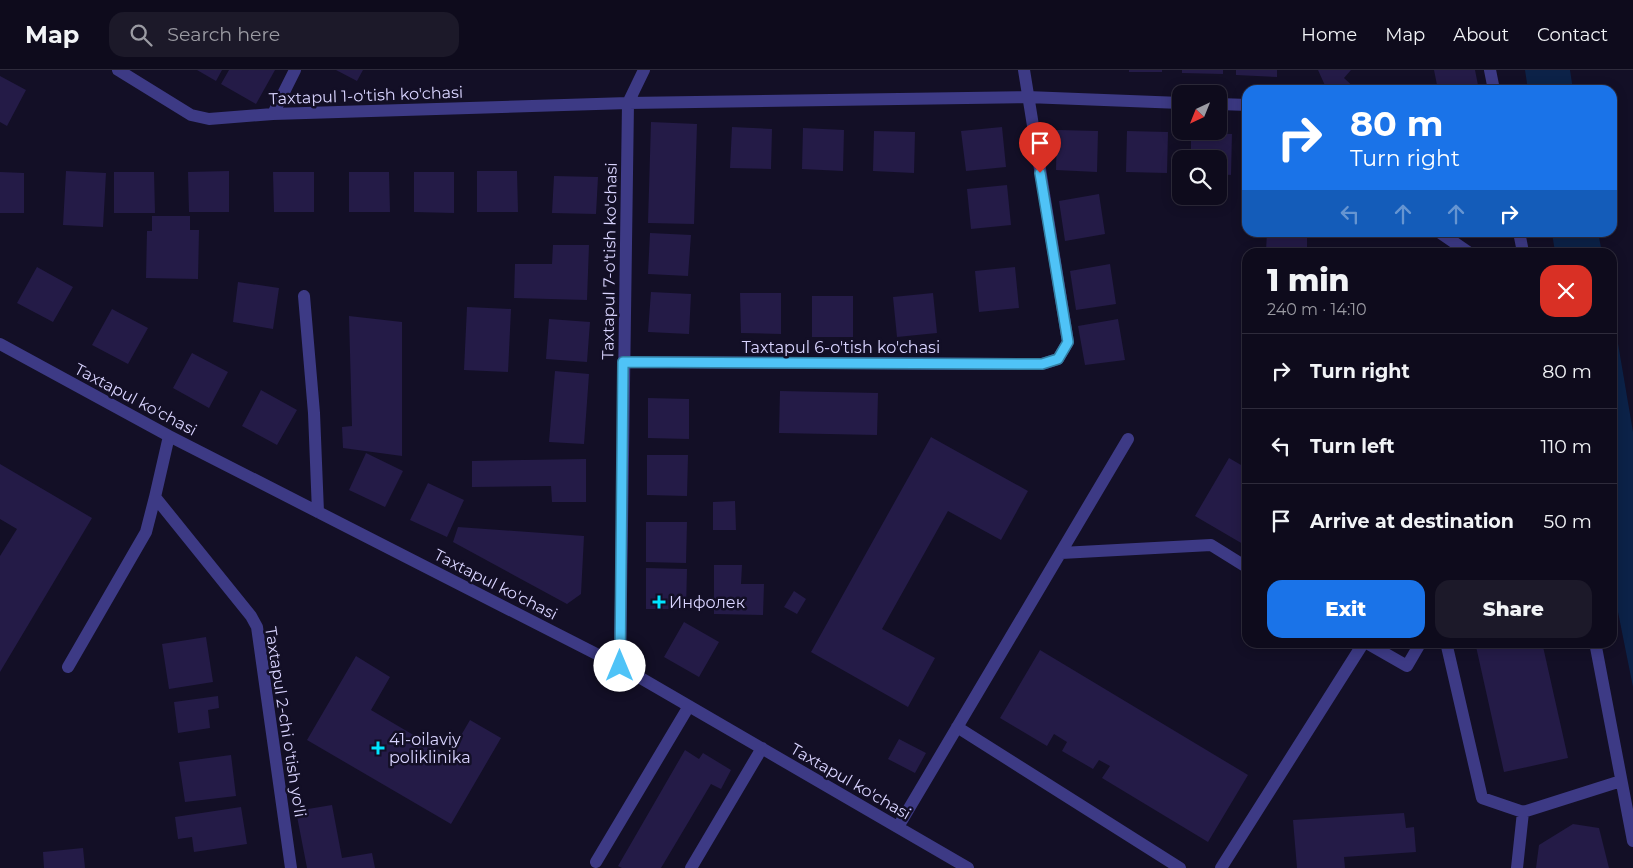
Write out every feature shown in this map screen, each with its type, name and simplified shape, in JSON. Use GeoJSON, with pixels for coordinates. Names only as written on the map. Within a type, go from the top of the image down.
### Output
{"type":"FeatureCollection","features":[{"type":"Feature","properties":{"kind":"street","name":"Taxtapul 1-o'tish ko'chasi"},"geometry":{"type":"LineString","coordinates":[[118,70],[191,114],[209,119],[273,114],[628,103],[1027,97],[1172,103]]}},
{"type":"Feature","properties":{"kind":"street"},"geometry":{"type":"LineString","coordinates":[[273,114],[295,70]]}},
{"type":"Feature","properties":{"kind":"street","name":"Taxtapul 7-o'tish ko'chasi"},"geometry":{"type":"LineString","coordinates":[[620,666],[628,103],[644,70]]}},
{"type":"Feature","properties":{"kind":"street"},"geometry":{"type":"LineString","coordinates":[[1024,70],[1027,97]]}},
{"type":"Feature","properties":{"kind":"street"},"geometry":{"type":"LineString","coordinates":[[1490,70],[1493,85]]}},
{"type":"Feature","properties":{"kind":"street","name":"Taxtapul 6-o'tish ko'chasi"},"geometry":{"type":"LineString","coordinates":[[623,362],[1042,364],[1058,359],[1068,342],[1027,97]]}},
{"type":"Feature","properties":{"kind":"street"},"geometry":{"type":"LineString","coordinates":[[1228,105],[1242,106]]}},
{"type":"Feature","properties":{"kind":"street"},"geometry":{"type":"LineString","coordinates":[[1446,237],[1462,248]]}},
{"type":"Feature","properties":{"kind":"street"},"geometry":{"type":"LineString","coordinates":[[304,296],[314,413],[318,512]]}},
{"type":"Feature","properties":{"kind":"street","name":"Taxtapul ko'chasi"},"geometry":{"type":"LineString","coordinates":[[0,344],[169,436],[620,666],[968,868]]}},
{"type":"Feature","properties":{"kind":"street"},"geometry":{"type":"LineString","coordinates":[[68,667],[146,532],[169,436]]}},
{"type":"Feature","properties":{"kind":"street"},"geometry":{"type":"LineString","coordinates":[[898,827],[1128,439]]}},
{"type":"Feature","properties":{"kind":"street","name":"Taxtapul 2-chi o'tish yo'li"},"geometry":{"type":"LineString","coordinates":[[155,497],[257,627],[291,868]]}},
{"type":"Feature","properties":{"kind":"street"},"geometry":{"type":"LineString","coordinates":[[1060,553],[1212,545],[1242,564]]}},
{"type":"Feature","properties":{"kind":"street"},"geometry":{"type":"LineString","coordinates":[[1221,868],[1360,648]]}},
{"type":"Feature","properties":{"kind":"street"},"geometry":{"type":"LineString","coordinates":[[1375,648],[1407,666],[1418,648]]}},
{"type":"Feature","properties":{"kind":"street"},"geometry":{"type":"LineString","coordinates":[[1447,648],[1482,798],[1523,812],[1621,781]]}},
{"type":"Feature","properties":{"kind":"street"},"geometry":{"type":"LineString","coordinates":[[1596,648],[1633,841]]}},
{"type":"Feature","properties":{"kind":"street"},"geometry":{"type":"LineString","coordinates":[[596,862],[689,706]]}},
{"type":"Feature","properties":{"kind":"street"},"geometry":{"type":"LineString","coordinates":[[957,727],[1180,868]]}},
{"type":"Feature","properties":{"kind":"street"},"geometry":{"type":"LineString","coordinates":[[691,868],[762,748]]}},
{"type":"Feature","properties":{"kind":"street"},"geometry":{"type":"LineString","coordinates":[[1517,868],[1523,812]]}},
{"type":"Feature","properties":{"kind":"water"},"geometry":{"type":"Polygon","coordinates":[[[1525,70],[1570,70],[1572,85],[1527,85],[1525,70]]]}},
{"type":"Feature","properties":{"kind":"water"},"geometry":{"type":"Polygon","coordinates":[[[1553,237],[1599,237],[1601,248],[1554,248],[1553,237]]]}},
{"type":"Feature","properties":{"kind":"water"},"geometry":{"type":"Polygon","coordinates":[[[1617,338],[1633,432],[1633,687],[1617,607],[1617,338]]]}},
{"type":"Feature","properties":{"kind":"building"},"geometry":{"type":"Polygon","coordinates":[[[197,70],[222,70],[216,81],[197,70]]]}},
{"type":"Feature","properties":{"kind":"building"},"geometry":{"type":"Polygon","coordinates":[[[229,70],[275,70],[256,104],[221,84],[229,70]]]}},
{"type":"Feature","properties":{"kind":"building"},"geometry":{"type":"Polygon","coordinates":[[[336,70],[363,70],[357,81],[336,70]]]}},
{"type":"Feature","properties":{"kind":"building"},"geometry":{"type":"Polygon","coordinates":[[[1129,70],[1162,70],[1162,72],[1129,72],[1129,70]]]}},
{"type":"Feature","properties":{"kind":"building"},"geometry":{"type":"Polygon","coordinates":[[[1182,70],[1223,70],[1223,74],[1182,73],[1182,70]]]}},
{"type":"Feature","properties":{"kind":"building"},"geometry":{"type":"Polygon","coordinates":[[[1236,70],[1277,70],[1277,77],[1236,75],[1236,70]]]}},
{"type":"Feature","properties":{"kind":"building"},"geometry":{"type":"Polygon","coordinates":[[[1318,70],[1351,70],[1344,78],[1352,85],[1325,85],[1318,70]]]}},
{"type":"Feature","properties":{"kind":"building"},"geometry":{"type":"Polygon","coordinates":[[[1434,70],[1475,70],[1478,85],[1437,85],[1434,70]]]}},
{"type":"Feature","properties":{"kind":"building"},"geometry":{"type":"Polygon","coordinates":[[[0,76],[26,90],[7,126],[0,122],[0,76]]]}},
{"type":"Feature","properties":{"kind":"building"},"geometry":{"type":"Polygon","coordinates":[[[651,122],[697,124],[694,224],[648,223],[651,122]]]}},
{"type":"Feature","properties":{"kind":"building"},"geometry":{"type":"Polygon","coordinates":[[[732,127],[772,129],[771,169],[730,168],[732,127]]]}},
{"type":"Feature","properties":{"kind":"building"},"geometry":{"type":"Polygon","coordinates":[[[1002,127],[1006,167],[966,171],[961,131],[1002,127]]]}},
{"type":"Feature","properties":{"kind":"building"},"geometry":{"type":"Polygon","coordinates":[[[803,128],[844,130],[843,171],[802,169],[803,128]]]}},
{"type":"Feature","properties":{"kind":"building"},"geometry":{"type":"Polygon","coordinates":[[[1057,130],[1098,131],[1097,172],[1056,170],[1057,130]]]}},
{"type":"Feature","properties":{"kind":"building"},"geometry":{"type":"Polygon","coordinates":[[[874,131],[915,132],[914,173],[873,171],[874,131]]]}},
{"type":"Feature","properties":{"kind":"building"},"geometry":{"type":"Polygon","coordinates":[[[1127,131],[1168,132],[1167,173],[1126,172],[1127,131]]]}},
{"type":"Feature","properties":{"kind":"building"},"geometry":{"type":"Polygon","coordinates":[[[1228,134],[1232,134],[1231,175],[1227,175],[1227,150],[1191,150],[1191,140],[1228,140],[1228,134]]]}},
{"type":"Feature","properties":{"kind":"building"},"geometry":{"type":"Polygon","coordinates":[[[66,171],[106,173],[103,227],[63,225],[66,171]]]}},
{"type":"Feature","properties":{"kind":"building"},"geometry":{"type":"Polygon","coordinates":[[[229,171],[229,212],[189,212],[188,172],[229,171]]]}},
{"type":"Feature","properties":{"kind":"building"},"geometry":{"type":"Polygon","coordinates":[[[477,171],[517,171],[518,212],[477,212],[477,171]]]}},
{"type":"Feature","properties":{"kind":"building"},"geometry":{"type":"Polygon","coordinates":[[[0,172],[24,173],[24,213],[0,213],[0,172]]]}},
{"type":"Feature","properties":{"kind":"building"},"geometry":{"type":"Polygon","coordinates":[[[114,172],[154,172],[155,213],[114,213],[114,172]]]}},
{"type":"Feature","properties":{"kind":"building"},"geometry":{"type":"Polygon","coordinates":[[[273,172],[314,172],[314,212],[274,212],[273,172]]]}},
{"type":"Feature","properties":{"kind":"building"},"geometry":{"type":"Polygon","coordinates":[[[349,172],[389,172],[390,212],[349,212],[349,172]]]}},
{"type":"Feature","properties":{"kind":"building"},"geometry":{"type":"Polygon","coordinates":[[[414,172],[454,172],[454,213],[414,212],[414,172]]]}},
{"type":"Feature","properties":{"kind":"building"},"geometry":{"type":"Polygon","coordinates":[[[554,176],[598,177],[596,214],[552,213],[554,176]]]}},
{"type":"Feature","properties":{"kind":"building"},"geometry":{"type":"Polygon","coordinates":[[[1007,185],[1011,225],[971,229],[967,189],[1007,185]]]}},
{"type":"Feature","properties":{"kind":"building"},"geometry":{"type":"Polygon","coordinates":[[[1099,194],[1105,234],[1065,241],[1059,201],[1099,194]]]}},
{"type":"Feature","properties":{"kind":"building"},"geometry":{"type":"Polygon","coordinates":[[[152,216],[190,216],[190,230],[199,230],[198,279],[146,278],[147,231],[152,231],[152,216]]]}},
{"type":"Feature","properties":{"kind":"building"},"geometry":{"type":"Polygon","coordinates":[[[650,233],[691,235],[688,276],[648,274],[650,233]]]}},
{"type":"Feature","properties":{"kind":"building"},"geometry":{"type":"Polygon","coordinates":[[[1267,237],[1307,237],[1307,248],[1266,248],[1267,237]]]}},
{"type":"Feature","properties":{"kind":"building"},"geometry":{"type":"Polygon","coordinates":[[[553,245],[589,245],[587,300],[514,298],[515,264],[552,264],[553,245]]]}},
{"type":"Feature","properties":{"kind":"building"},"geometry":{"type":"Polygon","coordinates":[[[1110,264],[1116,304],[1076,310],[1070,271],[1110,264]]]}},
{"type":"Feature","properties":{"kind":"building"},"geometry":{"type":"Polygon","coordinates":[[[37,267],[73,287],[53,322],[17,303],[37,267]]]}},
{"type":"Feature","properties":{"kind":"building"},"geometry":{"type":"Polygon","coordinates":[[[1015,267],[1019,308],[979,312],[975,271],[1015,267]]]}},
{"type":"Feature","properties":{"kind":"building"},"geometry":{"type":"Polygon","coordinates":[[[238,282],[279,288],[273,329],[233,322],[238,282]]]}},
{"type":"Feature","properties":{"kind":"building"},"geometry":{"type":"Polygon","coordinates":[[[651,292],[691,294],[689,334],[648,332],[651,292]]]}},
{"type":"Feature","properties":{"kind":"building"},"geometry":{"type":"Polygon","coordinates":[[[740,293],[781,293],[781,334],[741,333],[740,293]]]}},
{"type":"Feature","properties":{"kind":"building"},"geometry":{"type":"Polygon","coordinates":[[[933,293],[937,333],[897,337],[893,297],[933,293]]]}},
{"type":"Feature","properties":{"kind":"building"},"geometry":{"type":"Polygon","coordinates":[[[812,296],[853,296],[853,337],[812,337],[812,296]]]}},
{"type":"Feature","properties":{"kind":"building"},"geometry":{"type":"Polygon","coordinates":[[[467,307],[511,309],[508,372],[464,370],[467,307]]]}},
{"type":"Feature","properties":{"kind":"building"},"geometry":{"type":"Polygon","coordinates":[[[112,309],[148,328],[128,364],[92,345],[112,309]]]}},
{"type":"Feature","properties":{"kind":"building"},"geometry":{"type":"Polygon","coordinates":[[[349,316],[402,322],[402,456],[343,448],[342,427],[352,426],[349,316]]]}},
{"type":"Feature","properties":{"kind":"building"},"geometry":{"type":"Polygon","coordinates":[[[549,319],[590,322],[587,362],[546,359],[549,319]]]}},
{"type":"Feature","properties":{"kind":"building"},"geometry":{"type":"Polygon","coordinates":[[[1118,319],[1125,360],[1085,365],[1078,326],[1118,319]]]}},
{"type":"Feature","properties":{"kind":"building"},"geometry":{"type":"Polygon","coordinates":[[[192,353],[228,372],[209,408],[173,388],[192,353]]]}},
{"type":"Feature","properties":{"kind":"building"},"geometry":{"type":"Polygon","coordinates":[[[555,371],[589,374],[584,444],[549,442],[555,371]]]}},
{"type":"Feature","properties":{"kind":"building"},"geometry":{"type":"Polygon","coordinates":[[[261,390],[297,410],[277,445],[242,426],[261,390]]]}},
{"type":"Feature","properties":{"kind":"building"},"geometry":{"type":"Polygon","coordinates":[[[780,391],[878,393],[877,435],[779,433],[780,391]]]}},
{"type":"Feature","properties":{"kind":"building"},"geometry":{"type":"Polygon","coordinates":[[[648,398],[689,399],[689,439],[648,438],[648,398]]]}},
{"type":"Feature","properties":{"kind":"building"},"geometry":{"type":"Polygon","coordinates":[[[931,437],[1028,491],[1001,540],[948,511],[882,629],[935,658],[908,707],[811,652],[931,437]]]}},
{"type":"Feature","properties":{"kind":"building"},"geometry":{"type":"Polygon","coordinates":[[[366,453],[403,471],[385,507],[349,490],[366,453]]]}},
{"type":"Feature","properties":{"kind":"building"},"geometry":{"type":"Polygon","coordinates":[[[647,455],[688,455],[687,496],[647,495],[647,455]]]}},
{"type":"Feature","properties":{"kind":"building"},"geometry":{"type":"Polygon","coordinates":[[[1229,458],[1242,466],[1242,543],[1195,516],[1229,458]]]}},
{"type":"Feature","properties":{"kind":"building"},"geometry":{"type":"Polygon","coordinates":[[[586,459],[586,502],[552,502],[551,486],[472,487],[472,461],[586,459]]]}},
{"type":"Feature","properties":{"kind":"building"},"geometry":{"type":"Polygon","coordinates":[[[0,464],[92,518],[0,672],[0,556],[17,529],[0,519],[0,464]]]}},
{"type":"Feature","properties":{"kind":"building"},"geometry":{"type":"Polygon","coordinates":[[[428,483],[464,500],[447,537],[410,520],[428,483]]]}},
{"type":"Feature","properties":{"kind":"building"},"geometry":{"type":"Polygon","coordinates":[[[735,501],[736,530],[713,530],[713,502],[735,501]]]}},
{"type":"Feature","properties":{"kind":"building"},"geometry":{"type":"Polygon","coordinates":[[[646,522],[687,522],[686,563],[646,562],[646,522]]]}},
{"type":"Feature","properties":{"kind":"building"},"geometry":{"type":"Polygon","coordinates":[[[458,527],[584,536],[581,594],[567,604],[453,542],[458,527]]]}},
{"type":"Feature","properties":{"kind":"building"},"geometry":{"type":"Polygon","coordinates":[[[714,565],[742,565],[741,584],[764,584],[763,615],[714,614],[714,565]]]}},
{"type":"Feature","properties":{"kind":"building"},"geometry":{"type":"Polygon","coordinates":[[[646,568],[687,569],[686,609],[646,609],[646,568]]]}},
{"type":"Feature","properties":{"kind":"building"},"geometry":{"type":"Polygon","coordinates":[[[794,591],[806,599],[797,614],[784,607],[794,591]]]}},
{"type":"Feature","properties":{"kind":"building"},"geometry":{"type":"Polygon","coordinates":[[[684,622],[719,642],[699,677],[664,657],[684,622]]]}},
{"type":"Feature","properties":{"kind":"building"},"geometry":{"type":"Polygon","coordinates":[[[206,637],[213,682],[169,689],[162,644],[206,637]]]}},
{"type":"Feature","properties":{"kind":"building"},"geometry":{"type":"Polygon","coordinates":[[[1476,648],[1543,648],[1568,758],[1504,772],[1476,648]]]}},
{"type":"Feature","properties":{"kind":"building"},"geometry":{"type":"Polygon","coordinates":[[[1040,650],[1248,775],[1208,842],[1102,778],[1110,766],[1099,760],[1093,769],[1062,751],[1067,742],[1054,734],[1047,746],[1000,718],[1040,650]]]}},
{"type":"Feature","properties":{"kind":"building","name":"41-oilaviy poliklinika"},"geometry":{"type":"Polygon","coordinates":[[[356,656],[390,677],[371,710],[449,756],[470,720],[501,738],[451,824],[307,740],[356,656]]]}},
{"type":"Feature","properties":{"kind":"building"},"geometry":{"type":"Polygon","coordinates":[[[218,696],[219,708],[208,710],[210,728],[178,733],[174,702],[218,696]]]}},
{"type":"Feature","properties":{"kind":"building"},"geometry":{"type":"Polygon","coordinates":[[[899,739],[926,753],[915,773],[888,759],[899,739]]]}},
{"type":"Feature","properties":{"kind":"building"},"geometry":{"type":"Polygon","coordinates":[[[685,750],[699,759],[703,753],[731,770],[721,789],[711,784],[661,868],[622,868],[618,866],[685,750]]]}},
{"type":"Feature","properties":{"kind":"building"},"geometry":{"type":"Polygon","coordinates":[[[231,755],[236,796],[185,802],[179,762],[231,755]]]}},
{"type":"Feature","properties":{"kind":"building"},"geometry":{"type":"Polygon","coordinates":[[[332,805],[342,858],[372,853],[375,868],[307,868],[296,811],[332,805]]]}},
{"type":"Feature","properties":{"kind":"building"},"geometry":{"type":"Polygon","coordinates":[[[241,807],[247,844],[194,852],[192,837],[178,839],[175,817],[241,807]]]}},
{"type":"Feature","properties":{"kind":"building"},"geometry":{"type":"Polygon","coordinates":[[[1404,813],[1406,828],[1414,827],[1416,852],[1344,857],[1345,868],[1297,868],[1293,820],[1404,813]]]}},
{"type":"Feature","properties":{"kind":"building"},"geometry":{"type":"Polygon","coordinates":[[[1573,824],[1599,828],[1609,868],[1536,868],[1539,845],[1573,824]]]}},
{"type":"Feature","properties":{"kind":"building"},"geometry":{"type":"Polygon","coordinates":[[[83,848],[85,868],[44,868],[43,852],[83,848]]]}},
{"type":"Feature","properties":{"kind":"place","name":"Инфолек"},"geometry":{"type":"Point","coordinates":[659,602]}},
{"type":"Feature","properties":{"kind":"place","name":"41-oilaviy poliklinika"},"geometry":{"type":"Point","coordinates":[378,748]}},
{"type":"Feature","properties":{"kind":"route"},"geometry":{"type":"LineString","coordinates":[[620,666],[623,362],[1042,364],[1058,359],[1068,342],[1040,173]]}}]}
